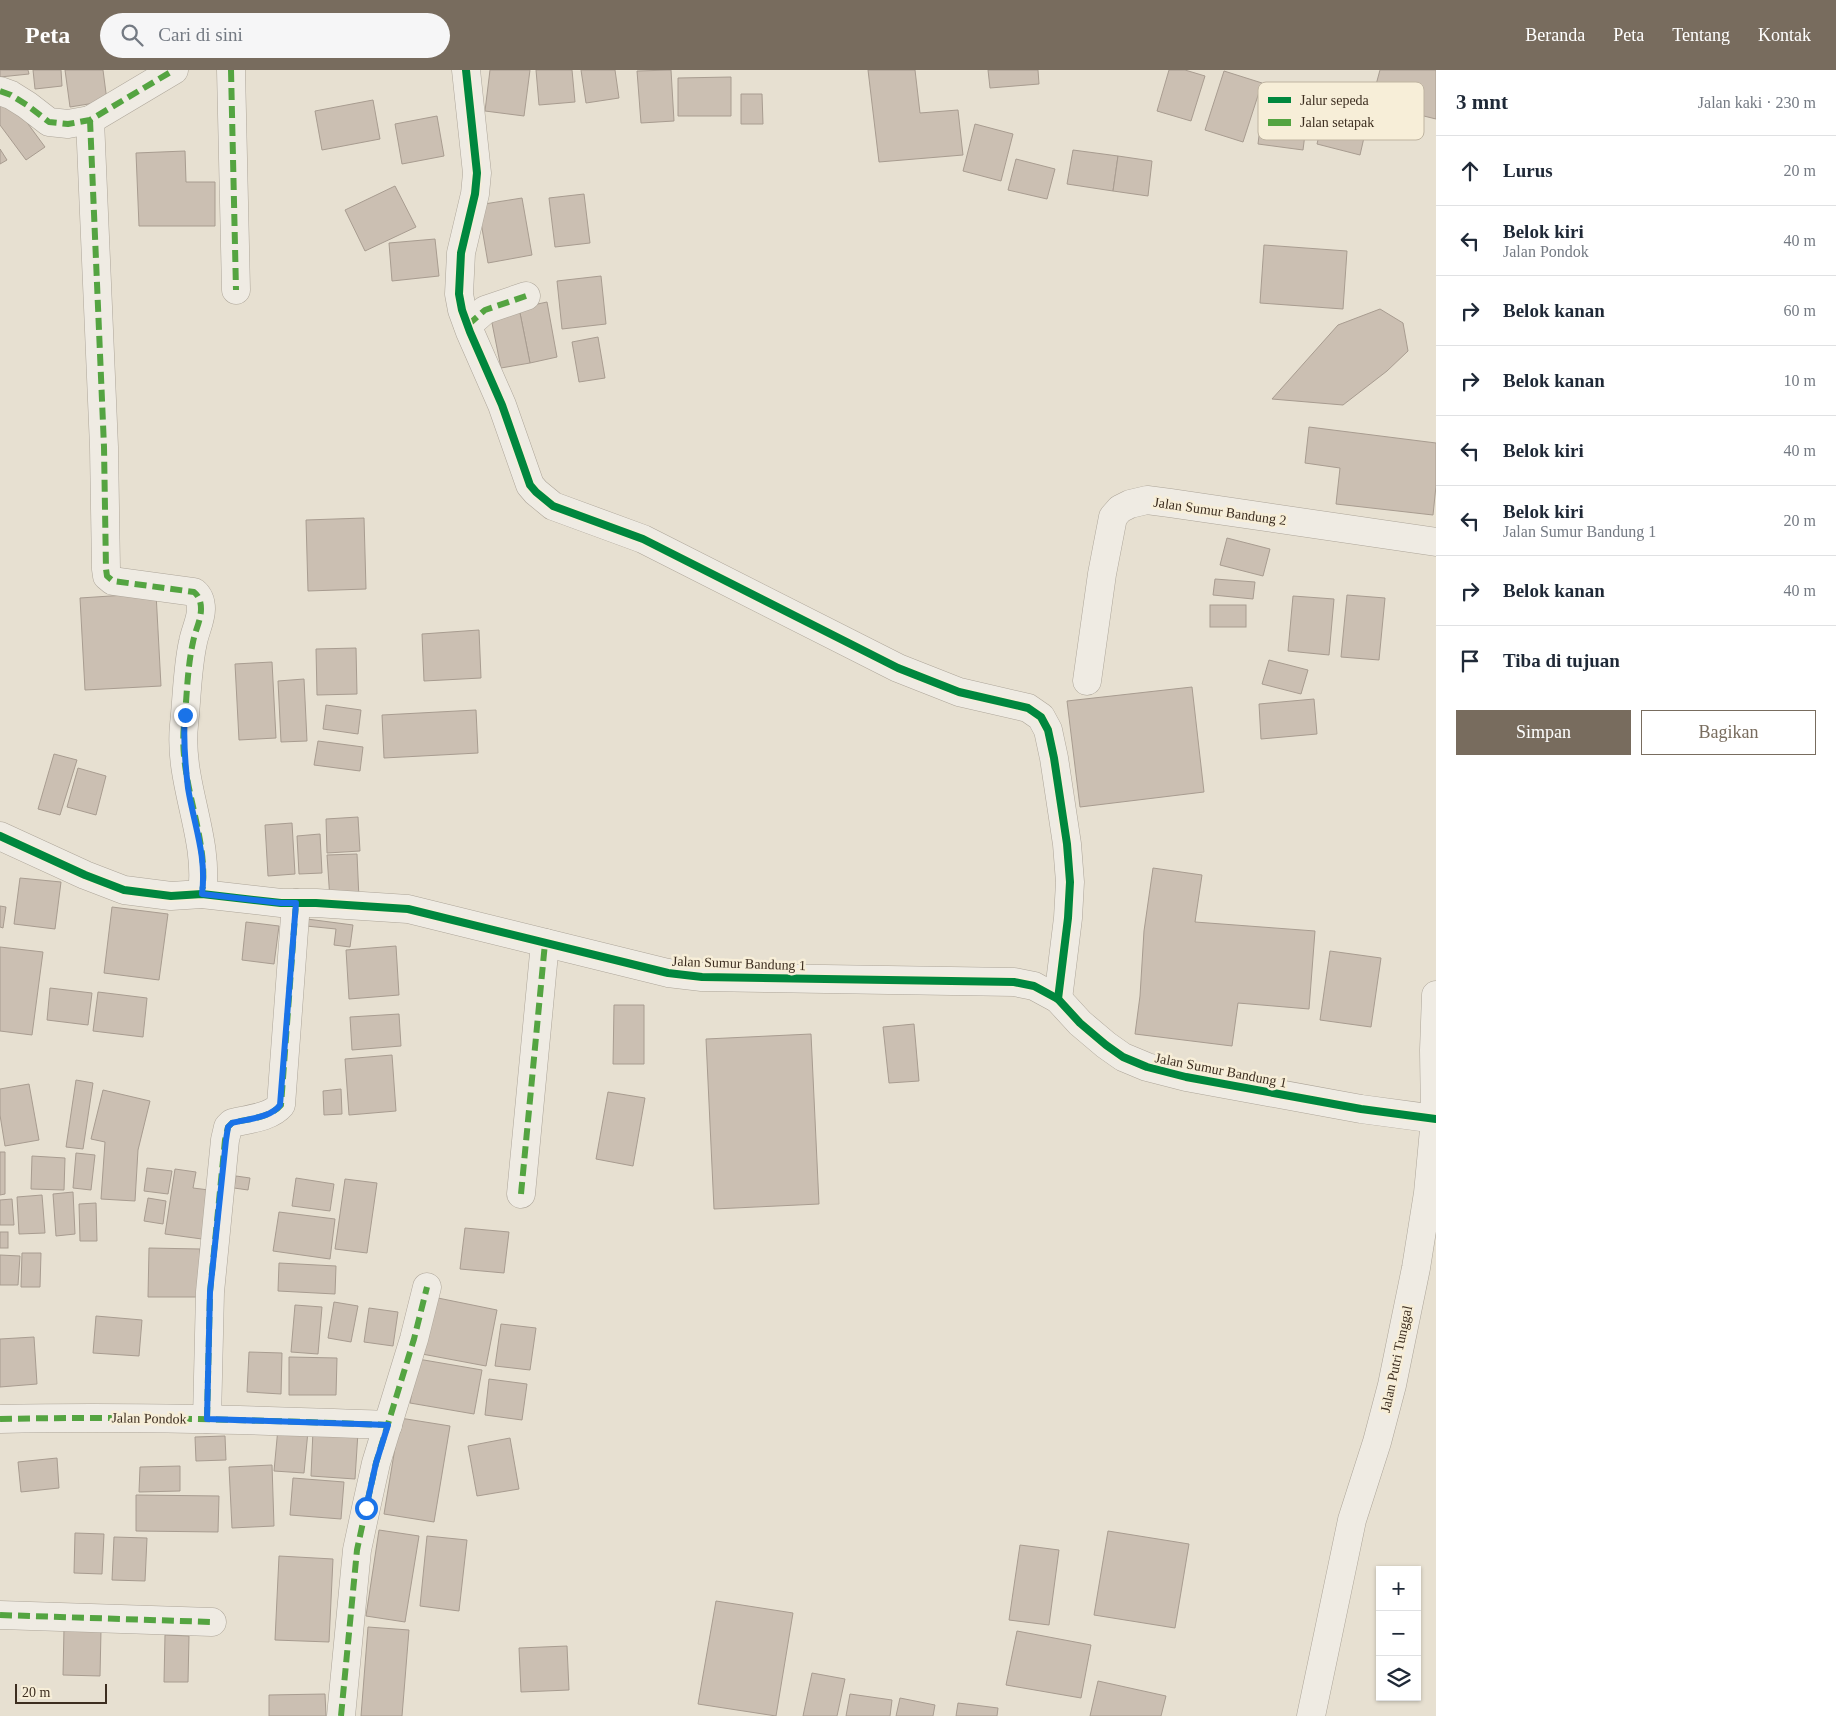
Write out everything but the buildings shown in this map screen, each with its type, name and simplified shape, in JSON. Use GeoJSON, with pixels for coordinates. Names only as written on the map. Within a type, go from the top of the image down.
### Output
{"type":"FeatureCollection","features":[{"type":"Feature","properties":{"kind":"street"},"geometry":{"type":"LineString","coordinates":[[0,91],[27,104],[49,122],[68,124],[90,120],[174,70]]}},
{"type":"Feature","properties":{"kind":"street"},"geometry":{"type":"LineString","coordinates":[[231,70],[236,290]]}},
{"type":"Feature","properties":{"kind":"street"},"geometry":{"type":"LineString","coordinates":[[466,70],[477,174],[475,194],[461,252],[459,294],[462,310],[502,405],[530,485],[553,506],[643,539],[898,668],[959,692],[1028,708],[1041,717],[1048,730],[1059,784],[1068,844],[1070,882],[1068,918],[1058,999]]}},
{"type":"Feature","properties":{"kind":"street"},"geometry":{"type":"LineString","coordinates":[[90,120],[104,447],[107,576],[113,581],[194,592],[198,596],[201,610],[190,661],[183,737],[188,789],[203,856],[204,876],[202,894]]}},
{"type":"Feature","properties":{"kind":"street"},"geometry":{"type":"LineString","coordinates":[[468,325],[485,310],[526,296]]}},
{"type":"Feature","properties":{"kind":"street","name":"Jalan Sumur Bandung 2"},"geometry":{"type":"LineString","coordinates":[[1087,681],[1102,574],[1113,517],[1120,509],[1130,504],[1147,500],[1436,542]]}},
{"type":"Feature","properties":{"kind":"street","name":"Jalan Sumur Bandung 1"},"geometry":{"type":"LineString","coordinates":[[0,836],[124,890],[171,896],[202,894],[281,903],[408,909],[668,973],[702,977],[1014,982],[1034,986],[1058,999],[1106,1045],[1123,1057],[1147,1067],[1186,1077],[1361,1109],[1435,1119]]}},
{"type":"Feature","properties":{"kind":"street"},"geometry":{"type":"LineString","coordinates":[[207,1419],[210,1292],[228,1127],[232,1123],[270,1114],[280,1105],[296,903]]}},
{"type":"Feature","properties":{"kind":"street"},"geometry":{"type":"LineString","coordinates":[[521,1194],[545,943]]}},
{"type":"Feature","properties":{"kind":"street","name":"Jalan Putri Tunggal"},"geometry":{"type":"LineString","coordinates":[[1311,1716],[1352,1520],[1377,1442],[1392,1386],[1416,1268],[1428,1235],[1428,1194],[1435,1119],[1434,1050],[1436,995]]}},
{"type":"Feature","properties":{"kind":"street"},"geometry":{"type":"LineString","coordinates":[[341,1716],[357,1550],[376,1463],[414,1339],[427,1287]]}},
{"type":"Feature","properties":{"kind":"street","name":"Jalan Pondok"},"geometry":{"type":"LineString","coordinates":[[0,1419],[81,1417],[388,1425]]}},
{"type":"Feature","properties":{"kind":"street"},"geometry":{"type":"LineString","coordinates":[[0,1615],[212,1622]]}},
{"type":"Feature","properties":{"kind":"marked path"},"geometry":{"type":"LineString","coordinates":[[0,91],[11,95],[27,105],[49,122],[68,124],[90,120],[174,70]]}},
{"type":"Feature","properties":{"kind":"marked path"},"geometry":{"type":"LineString","coordinates":[[231,70],[236,290]]}},
{"type":"Feature","properties":{"kind":"marked path"},"geometry":{"type":"LineString","coordinates":[[90,120],[104,447],[107,576],[113,581],[194,592],[200,602],[200,617],[189,663],[183,747],[185,768],[202,852],[202,894]]}},
{"type":"Feature","properties":{"kind":"marked path"},"geometry":{"type":"LineString","coordinates":[[468,325],[485,310],[526,296]]}},
{"type":"Feature","properties":{"kind":"marked path"},"geometry":{"type":"LineString","coordinates":[[207,1419],[210,1292],[225,1140],[228,1127],[232,1123],[271,1113],[281,1105],[296,903]]}},
{"type":"Feature","properties":{"kind":"marked path"},"geometry":{"type":"LineString","coordinates":[[521,1194],[545,943]]}},
{"type":"Feature","properties":{"kind":"marked path"},"geometry":{"type":"LineString","coordinates":[[341,1716],[357,1550],[376,1463],[414,1339],[427,1287]]}},
{"type":"Feature","properties":{"kind":"marked path"},"geometry":{"type":"LineString","coordinates":[[0,1419],[194,1419],[388,1425]]}},
{"type":"Feature","properties":{"kind":"marked path"},"geometry":{"type":"LineString","coordinates":[[0,1615],[212,1622]]}},
{"type":"Feature","properties":{"kind":"cycle path"},"geometry":{"type":"LineString","coordinates":[[466,70],[477,173],[475,194],[461,253],[459,294],[462,310],[470,332],[502,405],[530,485],[553,506],[643,539],[898,668],[959,692],[1028,708],[1041,717],[1048,730],[1054,758],[1067,844],[1070,882],[1068,918],[1058,999]]}},
{"type":"Feature","properties":{"kind":"cycle path"},"geometry":{"type":"LineString","coordinates":[[0,836],[85,875],[124,890],[171,896],[202,894],[281,903],[316,903],[408,909],[668,973],[702,977],[1014,982],[1034,986],[1058,999],[1080,1023],[1106,1045],[1123,1057],[1147,1067],[1186,1077],[1361,1109],[1436,1119]]}},
{"type":"Feature","properties":{"kind":"route"},"geometry":{"type":"LineString","coordinates":[[185,715],[183,737],[188,789],[203,856],[204,876],[202,894],[296,903],[280,1105],[270,1114],[232,1123],[227,1131],[210,1292],[207,1419],[388,1425],[376,1463],[366,1508]]}}]}
